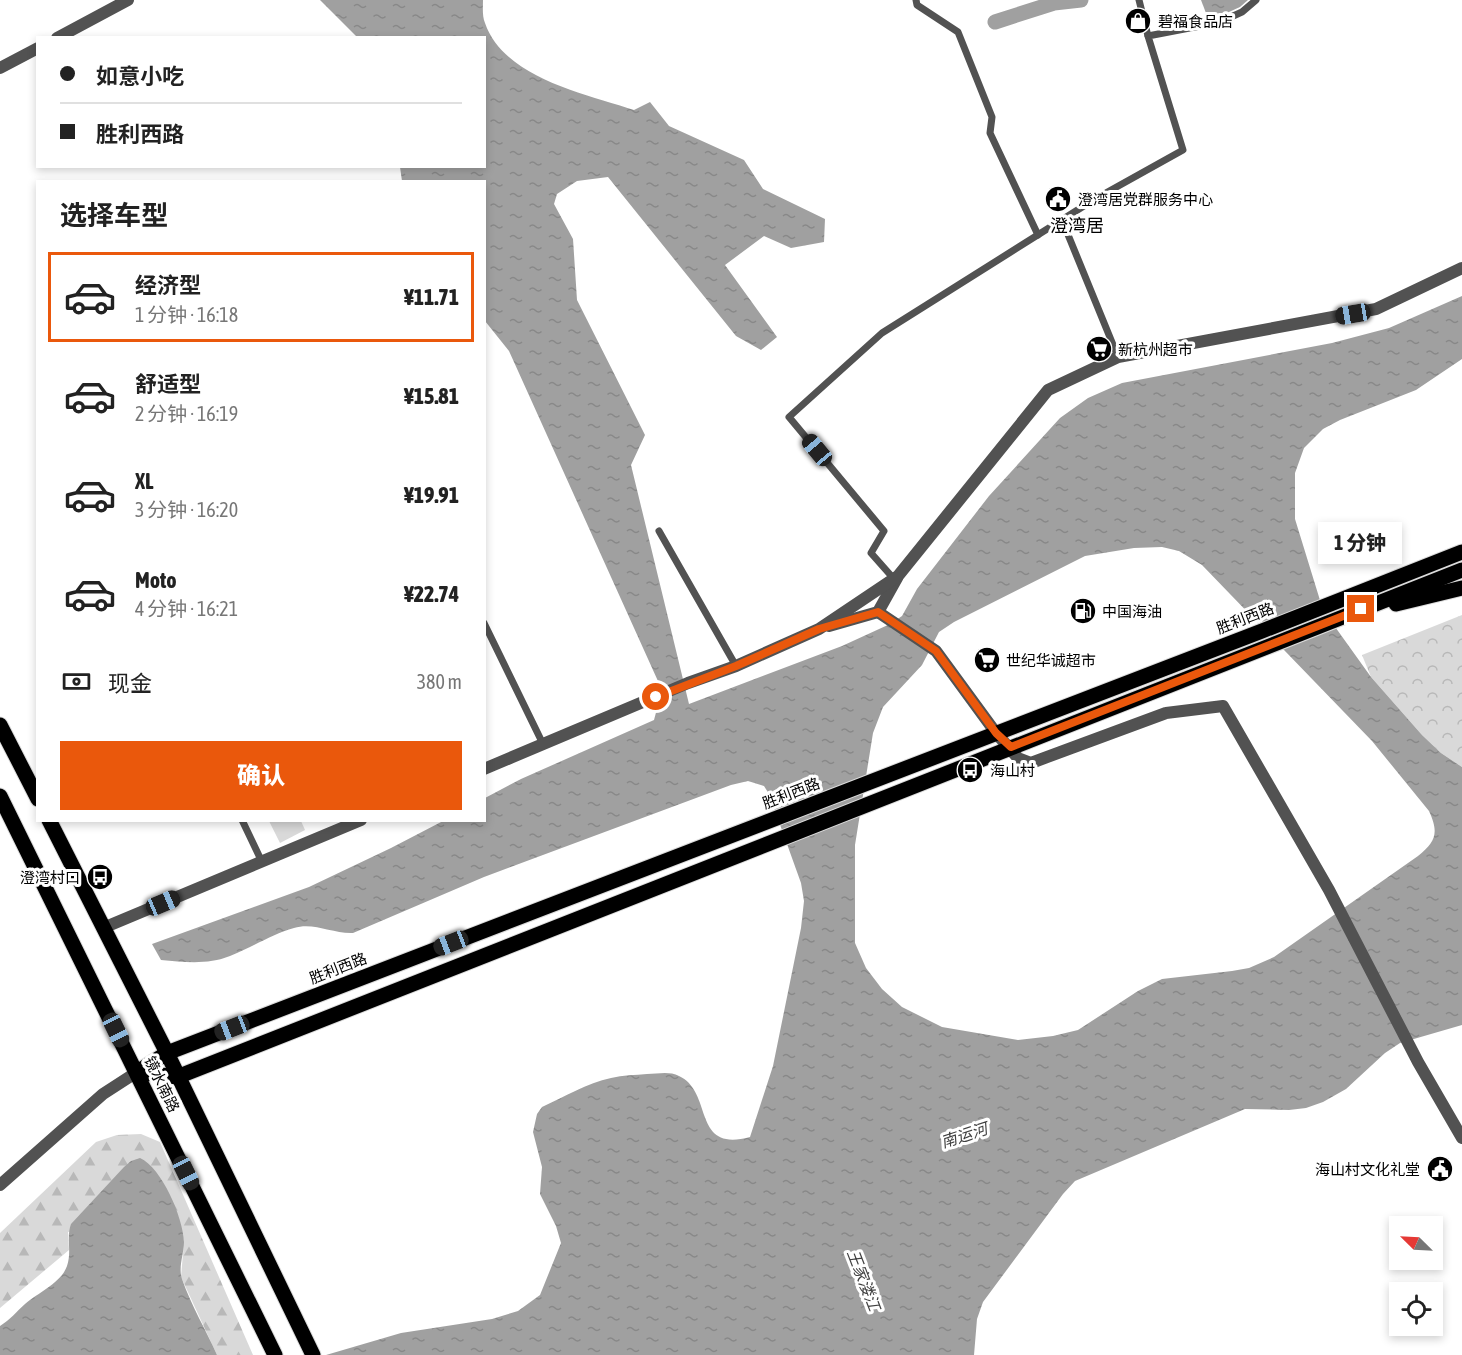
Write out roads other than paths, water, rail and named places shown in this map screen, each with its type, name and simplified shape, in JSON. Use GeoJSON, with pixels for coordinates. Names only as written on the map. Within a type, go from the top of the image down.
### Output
{"type":"FeatureCollection","features":[{"type":"Feature","properties":{"kind":"main road","name":"胜利西路"},"geometry":{"type":"LineString","coordinates":[[136,1072],[167,1053],[1462,552]]}},
{"type":"Feature","properties":{"kind":"main road"},"geometry":{"type":"LineString","coordinates":[[136,1072],[177,1077],[1462,570]]}},
{"type":"Feature","properties":{"kind":"main road"},"geometry":{"type":"LineString","coordinates":[[1338,618],[1462,588]]}},
{"type":"Feature","properties":{"kind":"main road"},"geometry":{"type":"LineString","coordinates":[[0,725],[36,795]]}},
{"type":"Feature","properties":{"kind":"main road","name":"镜水南路"},"geometry":{"type":"LineString","coordinates":[[0,796],[275,1355]]}},
{"type":"Feature","properties":{"kind":"main road","name":"镜水南路"},"geometry":{"type":"LineString","coordinates":[[50,822],[167,1053],[313,1355]]}},
{"type":"Feature","properties":{"kind":"street"},"geometry":{"type":"LineString","coordinates":[[61,36],[128,0]]}},
{"type":"Feature","properties":{"kind":"street"},"geometry":{"type":"LineString","coordinates":[[0,68],[36,49]]}},
{"type":"Feature","properties":{"kind":"street"},"geometry":{"type":"LineString","coordinates":[[486,768],[688,683],[736,666],[819,629],[896,578],[1048,390],[1118,357],[1377,309],[1462,268]]}},
{"type":"Feature","properties":{"kind":"street"},"geometry":{"type":"LineString","coordinates":[[882,615],[896,578]]}},
{"type":"Feature","properties":{"kind":"street"},"geometry":{"type":"LineString","coordinates":[[819,629],[882,615],[936,651],[996,733],[1011,747],[1018,758],[1031,763],[1166,713],[1223,706],[1329,890],[1418,1062],[1462,1138]]}},
{"type":"Feature","properties":{"kind":"street"},"geometry":{"type":"LineString","coordinates":[[103,928],[356,822]]}},
{"type":"Feature","properties":{"kind":"street","name":"胜利西路"},"geometry":{"type":"LineString","coordinates":[[0,1185],[103,1094],[136,1072]]}},
{"type":"Feature","properties":{"kind":"lane"},"geometry":{"type":"LineString","coordinates":[[916,0],[917,5],[958,32],[992,117],[990,133],[1038,235]]}},
{"type":"Feature","properties":{"kind":"lane"},"geometry":{"type":"LineString","coordinates":[[896,578],[871,553],[884,531],[789,417],[882,333],[1095,199],[1183,150],[1139,0]]}},
{"type":"Feature","properties":{"kind":"lane"},"geometry":{"type":"LineString","coordinates":[[1148,36],[1211,26],[1242,12],[1256,0]]}},
{"type":"Feature","properties":{"kind":"lane"},"geometry":{"type":"LineString","coordinates":[[1062,220],[1118,357]]}},
{"type":"Feature","properties":{"kind":"lane"},"geometry":{"type":"LineString","coordinates":[[659,531],[736,666]]}},
{"type":"Feature","properties":{"kind":"lane"},"geometry":{"type":"LineString","coordinates":[[486,627],[543,744]]}},
{"type":"Feature","properties":{"kind":"lane"},"geometry":{"type":"LineString","coordinates":[[243,822],[262,862]]}},
{"type":"Feature","properties":{"kind":"water"},"geometry":{"type":"Polygon","coordinates":[[[320,0],[483,0],[484,20],[495,42],[509,58],[548,81],[634,110],[650,102],[669,126],[744,160],[763,189],[825,219],[824,242],[791,248],[764,236],[725,265],[777,337],[761,350],[736,336],[608,177],[577,181],[557,194],[554,204],[573,239],[577,300],[645,435],[631,465],[689,704],[842,646],[902,616],[917,589],[989,496],[1060,418],[1088,398],[1122,383],[1332,343],[1389,328],[1462,296],[1462,359],[1416,390],[1323,429],[1304,448],[1295,473],[1295,519],[1323,610],[1371,677],[1422,735],[1441,753],[1462,767],[1462,1025],[1400,1043],[1385,1053],[1346,1089],[1323,1102],[1306,1108],[1289,1110],[1245,1109],[1075,1181],[983,1302],[977,1319],[974,1355],[326,1355],[401,1333],[492,1319],[518,1311],[540,1295],[561,1243],[556,1226],[540,1194],[542,1167],[533,1132],[537,1114],[542,1107],[602,1080],[624,1076],[671,1074],[679,1076],[690,1084],[711,1129],[719,1136],[731,1140],[750,1137],[773,1066],[801,928],[804,901],[801,883],[769,794],[764,786],[748,781],[731,785],[484,877],[353,933],[309,926],[294,928],[230,956],[205,962],[161,960],[152,944],[309,887],[441,822],[486,822],[486,797],[521,779],[654,720],[662,690],[509,351],[486,322],[486,180],[402,180],[400,168],[486,168],[486,36],[356,36],[320,0]],[[1162,547],[1134,548],[1085,556],[954,622],[939,632],[922,665],[883,707],[873,733],[855,845],[855,943],[866,968],[882,989],[902,1007],[942,1027],[1018,1040],[1053,1036],[1078,1030],[1138,991],[1162,979],[1249,968],[1274,957],[1429,846],[1435,831],[1429,811],[1372,741],[1202,565],[1179,551],[1162,547]]]}},
{"type":"Feature","properties":{"kind":"water"},"geometry":{"type":"Polygon","coordinates":[[[1201,0],[1248,0],[1240,7],[1209,21],[1201,0]]]}},
{"type":"Feature","properties":{"kind":"water"},"geometry":{"type":"Polygon","coordinates":[[[140,1158],[156,1172],[170,1194],[183,1232],[182,1279],[217,1355],[0,1355],[0,1326],[55,1282],[64,1272],[69,1255],[71,1224],[124,1167],[140,1158]]]}},
{"type":"Feature","properties":{"kind":"waterway"},"geometry":{"type":"LineString","coordinates":[[995,22],[1054,3],[1081,0]]}},
{"type":"Feature","properties":{"kind":"place","name":"碧福食品店"},"geometry":{"type":"Point","coordinates":[1138,21]}},
{"type":"Feature","properties":{"kind":"place","name":"澄湾居党群服务中心"},"geometry":{"type":"Point","coordinates":[1058,199]}},
{"type":"Feature","properties":{"kind":"place","name":"新杭州超市"},"geometry":{"type":"Point","coordinates":[1099,349]}},
{"type":"Feature","properties":{"kind":"place","name":"中国海油"},"geometry":{"type":"Point","coordinates":[1083,611]}},
{"type":"Feature","properties":{"kind":"place","name":"世纪华诚超市"},"geometry":{"type":"Point","coordinates":[987,660]}},
{"type":"Feature","properties":{"kind":"place","name":"海山村"},"geometry":{"type":"Point","coordinates":[970,770]}},
{"type":"Feature","properties":{"kind":"place","name":"澄湾村口"},"geometry":{"type":"Point","coordinates":[100,877]}},
{"type":"Feature","properties":{"kind":"place","name":"海山村文化礼堂"},"geometry":{"type":"Point","coordinates":[1440,1169]}},
{"type":"Feature","properties":{"kind":"district","name":"澄湾居"},"geometry":{"type":"Point","coordinates":[1077,225]}},
{"type":"Feature","properties":{"kind":"water label","name":"南运河"},"geometry":{"type":"Point","coordinates":[964,1135]}},
{"type":"Feature","properties":{"kind":"water label","name":"王家溇江"},"geometry":{"type":"Point","coordinates":[864,1280]}}]}
